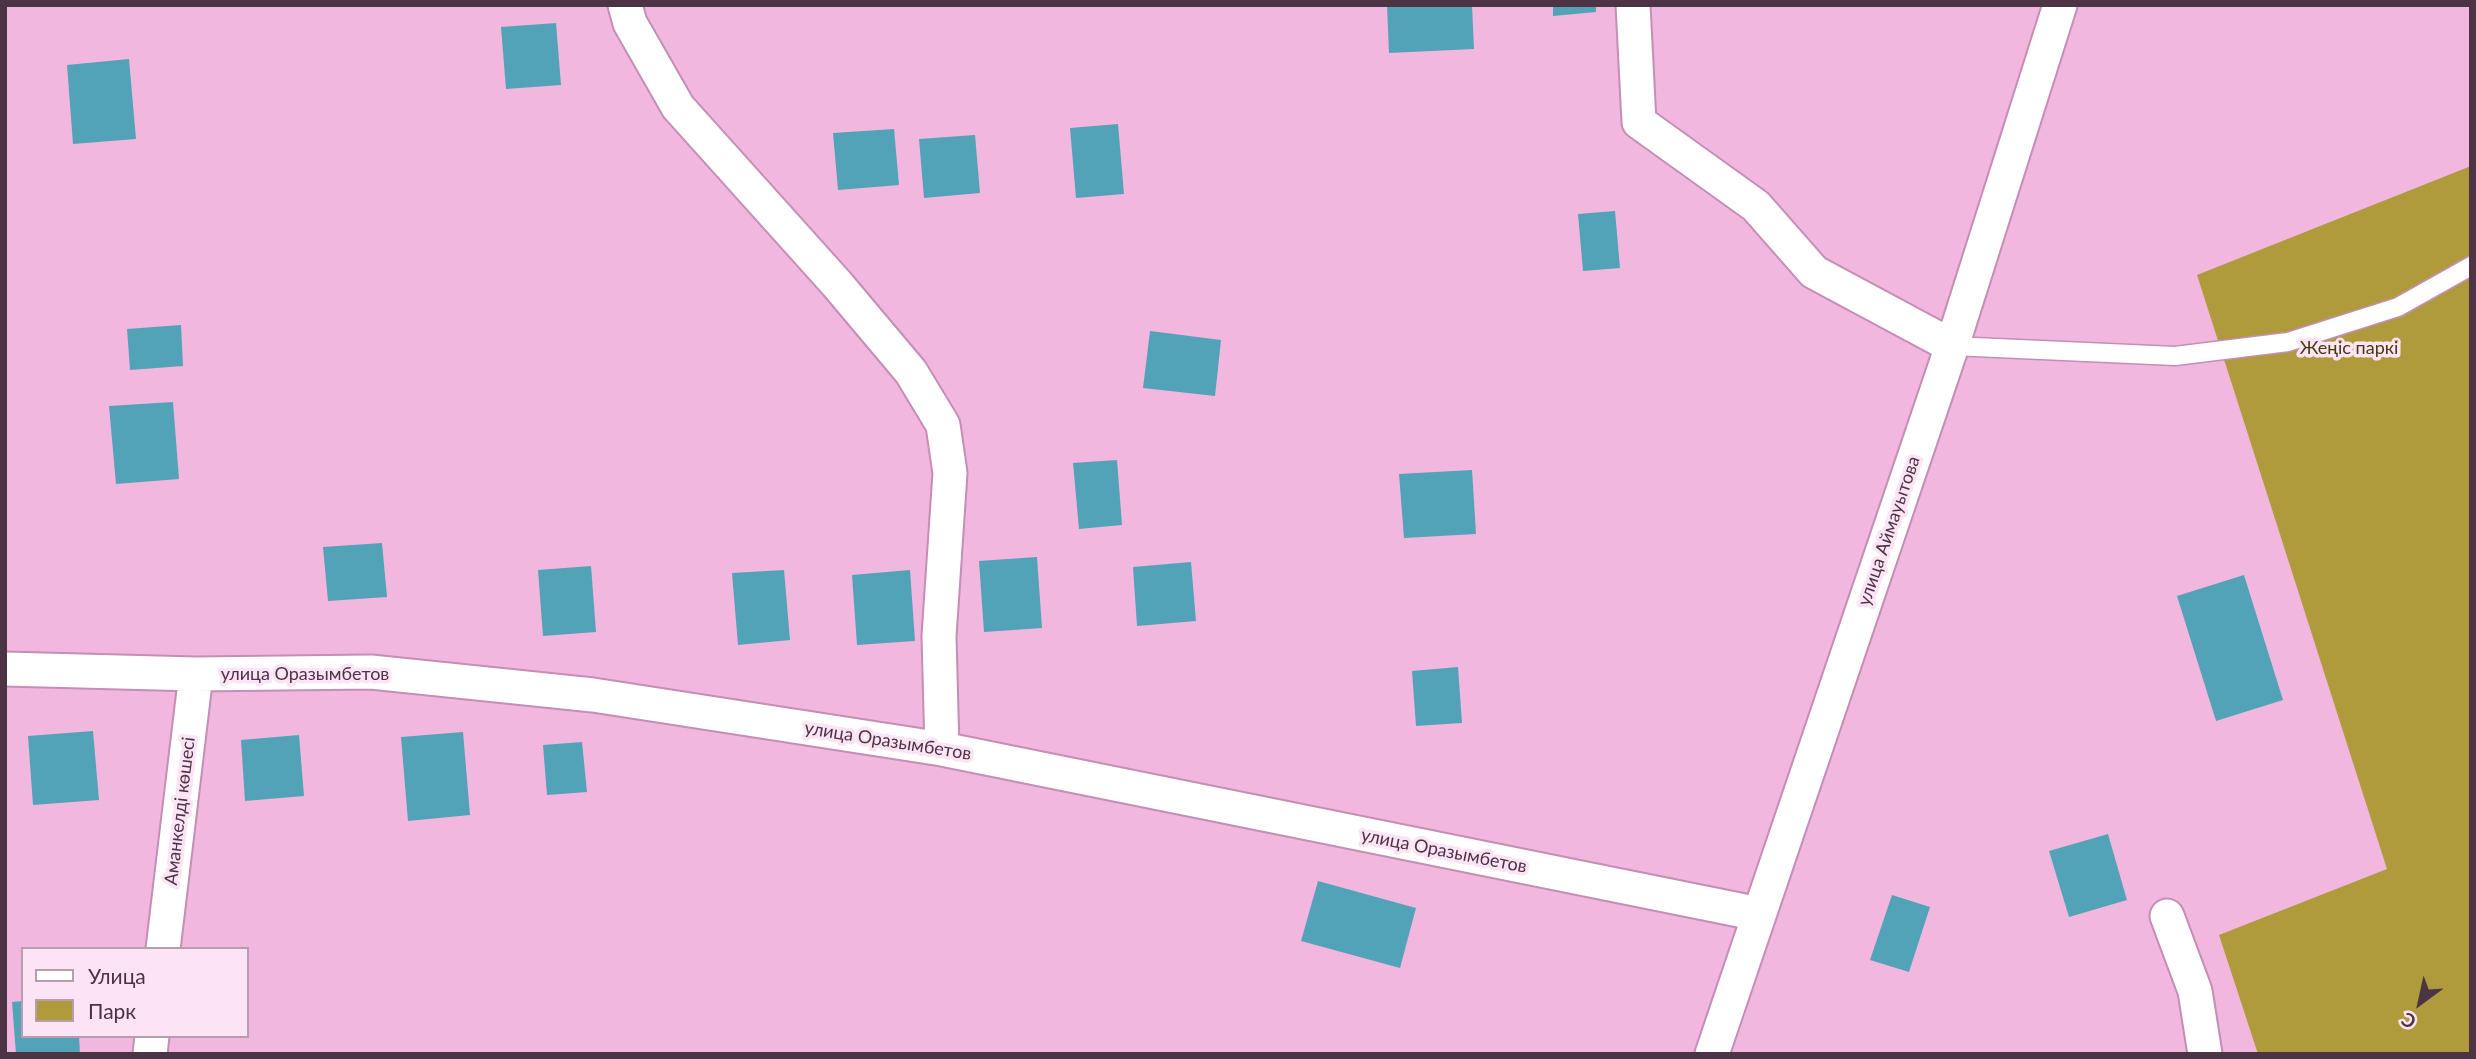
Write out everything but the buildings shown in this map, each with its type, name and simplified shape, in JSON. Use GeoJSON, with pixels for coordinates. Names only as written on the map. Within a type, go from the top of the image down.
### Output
{"type":"FeatureCollection","features":[{"type":"Feature","properties":{"kind":"street"},"geometry":{"type":"LineString","coordinates":[[625,5],[630,23],[678,107],[911,372],[943,425],[950,473],[939,636],[942,749]]}},
{"type":"Feature","properties":{"kind":"street"},"geometry":{"type":"LineString","coordinates":[[1633,5],[1639,122],[1756,206],[1814,272],[1952,346]]}},
{"type":"Feature","properties":{"kind":"street","name":"улица Аймауытова"},"geometry":{"type":"LineString","coordinates":[[1712,1054],[1952,346],[2060,5]]}},
{"type":"Feature","properties":{"kind":"street","name":"улица Оразымбетов"},"geometry":{"type":"LineString","coordinates":[[5,669],[196,674],[371,672],[593,695],[942,749],[1759,914]]}},
{"type":"Feature","properties":{"kind":"street","name":"Аманкелді көшесі"},"geometry":{"type":"LineString","coordinates":[[163,947],[196,674]]}},
{"type":"Feature","properties":{"kind":"street"},"geometry":{"type":"LineString","coordinates":[[2167,916],[2195,991],[2205,1054]]}},
{"type":"Feature","properties":{"kind":"lane"},"geometry":{"type":"LineString","coordinates":[[1952,346],[2175,356],[2288,342],[2398,307],[2471,266]]}},
{"type":"Feature","properties":{"kind":"green space","name":"Жеңіс паркі"},"geometry":{"type":"Polygon","coordinates":[[[2471,166],[2471,1054],[2258,1054],[2219,935],[2387,869],[2197,275],[2471,166]]]}}]}
